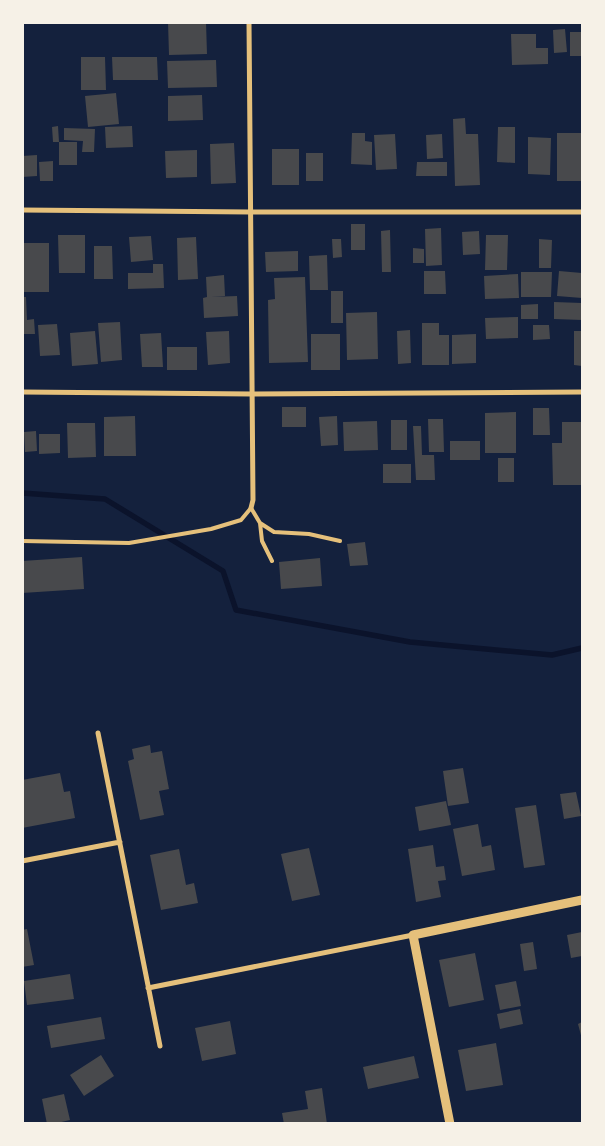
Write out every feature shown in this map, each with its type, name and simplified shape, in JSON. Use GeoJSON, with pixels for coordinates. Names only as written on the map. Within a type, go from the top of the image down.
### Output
{"type":"FeatureCollection","features":[{"type":"Feature","properties":{"kind":"street"},"geometry":{"type":"LineString","coordinates":[[249,22],[253,500],[251,508]]}},
{"type":"Feature","properties":{"kind":"street"},"geometry":{"type":"LineString","coordinates":[[22,210],[582,212]]}},
{"type":"Feature","properties":{"kind":"street"},"geometry":{"type":"LineString","coordinates":[[22,392],[252,394],[582,392]]}},
{"type":"Feature","properties":{"kind":"street"},"geometry":{"type":"LineString","coordinates":[[98,733],[160,1046]]}},
{"type":"Feature","properties":{"kind":"street"},"geometry":{"type":"LineString","coordinates":[[22,861],[120,842]]}},
{"type":"Feature","properties":{"kind":"street"},"geometry":{"type":"LineString","coordinates":[[148,988],[582,900]]}},
{"type":"Feature","properties":{"kind":"street"},"geometry":{"type":"LineString","coordinates":[[413,934],[450,1124]]}},
{"type":"Feature","properties":{"kind":"lane"},"geometry":{"type":"LineString","coordinates":[[22,541],[129,543],[211,529],[242,520],[251,508],[260,523],[262,541],[272,561]]}},
{"type":"Feature","properties":{"kind":"lane"},"geometry":{"type":"LineString","coordinates":[[260,523],[274,532],[309,534],[340,541]]}},
{"type":"Feature","properties":{"kind":"building"},"geometry":{"type":"Polygon","coordinates":[[[168,22],[206,22],[207,54],[169,55],[168,22]]]}},
{"type":"Feature","properties":{"kind":"building"},"geometry":{"type":"Polygon","coordinates":[[[565,29],[567,52],[554,53],[553,30],[565,29]]]}},
{"type":"Feature","properties":{"kind":"building"},"geometry":{"type":"Polygon","coordinates":[[[570,32],[582,32],[582,56],[570,56],[570,32]]]}},
{"type":"Feature","properties":{"kind":"building"},"geometry":{"type":"Polygon","coordinates":[[[511,34],[536,34],[536,48],[548,48],[548,64],[512,65],[511,34]]]}},
{"type":"Feature","properties":{"kind":"building"},"geometry":{"type":"Polygon","coordinates":[[[81,57],[105,57],[106,90],[81,90],[81,57]]]}},
{"type":"Feature","properties":{"kind":"building"},"geometry":{"type":"Polygon","coordinates":[[[112,57],[157,57],[158,80],[113,80],[112,57]]]}},
{"type":"Feature","properties":{"kind":"building"},"geometry":{"type":"Polygon","coordinates":[[[216,60],[217,87],[168,88],[167,61],[216,60]]]}},
{"type":"Feature","properties":{"kind":"building"},"geometry":{"type":"Polygon","coordinates":[[[116,93],[119,124],[88,127],[85,96],[116,93]]]}},
{"type":"Feature","properties":{"kind":"building"},"geometry":{"type":"Polygon","coordinates":[[[202,95],[203,120],[168,121],[168,96],[202,95]]]}},
{"type":"Feature","properties":{"kind":"building"},"geometry":{"type":"Polygon","coordinates":[[[465,118],[466,134],[478,134],[480,185],[455,186],[453,119],[465,118]]]}},
{"type":"Feature","properties":{"kind":"building"},"geometry":{"type":"Polygon","coordinates":[[[58,126],[59,142],[53,142],[52,127],[58,126]]]}},
{"type":"Feature","properties":{"kind":"building"},"geometry":{"type":"Polygon","coordinates":[[[132,126],[133,147],[106,148],[105,127],[132,126]]]}},
{"type":"Feature","properties":{"kind":"building"},"geometry":{"type":"Polygon","coordinates":[[[498,127],[515,127],[515,163],[497,162],[498,127]]]}},
{"type":"Feature","properties":{"kind":"building"},"geometry":{"type":"Polygon","coordinates":[[[64,128],[95,129],[94,152],[82,152],[83,141],[64,140],[64,128]]]}},
{"type":"Feature","properties":{"kind":"building"},"geometry":{"type":"Polygon","coordinates":[[[352,133],[365,133],[365,141],[372,142],[372,165],[351,164],[352,133]]]}},
{"type":"Feature","properties":{"kind":"building"},"geometry":{"type":"Polygon","coordinates":[[[557,133],[582,133],[582,181],[557,181],[557,133]]]}},
{"type":"Feature","properties":{"kind":"building"},"geometry":{"type":"Polygon","coordinates":[[[395,134],[397,169],[376,170],[374,135],[395,134]]]}},
{"type":"Feature","properties":{"kind":"building"},"geometry":{"type":"Polygon","coordinates":[[[442,134],[443,158],[427,159],[426,135],[442,134]]]}},
{"type":"Feature","properties":{"kind":"building"},"geometry":{"type":"Polygon","coordinates":[[[528,137],[551,138],[550,175],[528,174],[528,137]]]}},
{"type":"Feature","properties":{"kind":"building"},"geometry":{"type":"Polygon","coordinates":[[[59,142],[77,142],[77,165],[59,165],[59,142]]]}},
{"type":"Feature","properties":{"kind":"building"},"geometry":{"type":"Polygon","coordinates":[[[234,143],[236,183],[211,184],[210,144],[234,143]]]}},
{"type":"Feature","properties":{"kind":"building"},"geometry":{"type":"Polygon","coordinates":[[[272,149],[299,149],[299,185],[272,185],[272,149]]]}},
{"type":"Feature","properties":{"kind":"building"},"geometry":{"type":"Polygon","coordinates":[[[197,150],[197,177],[166,178],[165,151],[197,150]]]}},
{"type":"Feature","properties":{"kind":"building"},"geometry":{"type":"Polygon","coordinates":[[[306,153],[323,153],[323,181],[306,181],[306,153]]]}},
{"type":"Feature","properties":{"kind":"building"},"geometry":{"type":"Polygon","coordinates":[[[37,155],[37,176],[22,177],[22,156],[37,155]]]}},
{"type":"Feature","properties":{"kind":"building"},"geometry":{"type":"Polygon","coordinates":[[[53,161],[53,181],[40,181],[39,162],[53,161]]]}},
{"type":"Feature","properties":{"kind":"building"},"geometry":{"type":"Polygon","coordinates":[[[417,162],[447,162],[447,176],[416,176],[417,162]]]}},
{"type":"Feature","properties":{"kind":"building"},"geometry":{"type":"Polygon","coordinates":[[[351,224],[365,224],[365,250],[351,250],[351,224]]]}},
{"type":"Feature","properties":{"kind":"building"},"geometry":{"type":"Polygon","coordinates":[[[441,228],[442,265],[426,266],[425,229],[441,228]]]}},
{"type":"Feature","properties":{"kind":"building"},"geometry":{"type":"Polygon","coordinates":[[[390,230],[391,272],[382,272],[381,231],[390,230]]]}},
{"type":"Feature","properties":{"kind":"building"},"geometry":{"type":"Polygon","coordinates":[[[479,231],[480,254],[463,255],[462,232],[479,231]]]}},
{"type":"Feature","properties":{"kind":"building"},"geometry":{"type":"Polygon","coordinates":[[[58,235],[85,235],[85,273],[59,273],[58,235]]]}},
{"type":"Feature","properties":{"kind":"building"},"geometry":{"type":"Polygon","coordinates":[[[486,235],[508,235],[507,270],[485,270],[486,235]]]}},
{"type":"Feature","properties":{"kind":"building"},"geometry":{"type":"Polygon","coordinates":[[[151,236],[153,260],[131,262],[129,237],[151,236]]]}},
{"type":"Feature","properties":{"kind":"building"},"geometry":{"type":"Polygon","coordinates":[[[196,237],[198,279],[178,280],[177,238],[196,237]]]}},
{"type":"Feature","properties":{"kind":"building"},"geometry":{"type":"Polygon","coordinates":[[[332,239],[341,239],[342,257],[333,258],[332,239]]]}},
{"type":"Feature","properties":{"kind":"building"},"geometry":{"type":"Polygon","coordinates":[[[539,239],[552,240],[551,268],[539,268],[539,239]]]}},
{"type":"Feature","properties":{"kind":"building"},"geometry":{"type":"Polygon","coordinates":[[[24,243],[49,243],[49,292],[23,292],[24,243]]]}},
{"type":"Feature","properties":{"kind":"building"},"geometry":{"type":"Polygon","coordinates":[[[94,246],[112,246],[113,279],[94,279],[94,246]]]}},
{"type":"Feature","properties":{"kind":"building"},"geometry":{"type":"Polygon","coordinates":[[[413,248],[424,249],[424,263],[413,263],[413,248]]]}},
{"type":"Feature","properties":{"kind":"building"},"geometry":{"type":"Polygon","coordinates":[[[298,251],[298,271],[266,272],[265,252],[298,251]]]}},
{"type":"Feature","properties":{"kind":"building"},"geometry":{"type":"Polygon","coordinates":[[[327,255],[328,290],[310,290],[309,256],[327,255]]]}},
{"type":"Feature","properties":{"kind":"building"},"geometry":{"type":"Polygon","coordinates":[[[153,264],[163,264],[164,288],[128,289],[128,273],[153,273],[153,264]]]}},
{"type":"Feature","properties":{"kind":"building"},"geometry":{"type":"Polygon","coordinates":[[[424,271],[445,271],[446,294],[424,294],[424,271]]]}},
{"type":"Feature","properties":{"kind":"building"},"geometry":{"type":"Polygon","coordinates":[[[559,271],[582,273],[582,298],[557,296],[559,271]]]}},
{"type":"Feature","properties":{"kind":"building"},"geometry":{"type":"Polygon","coordinates":[[[521,272],[552,272],[551,297],[521,297],[521,272]]]}},
{"type":"Feature","properties":{"kind":"building"},"geometry":{"type":"Polygon","coordinates":[[[518,274],[519,298],[485,299],[484,276],[518,274]]]}},
{"type":"Feature","properties":{"kind":"building"},"geometry":{"type":"Polygon","coordinates":[[[224,275],[225,296],[211,297],[237,296],[238,316],[204,318],[203,298],[207,297],[206,277],[224,275]]]}},
{"type":"Feature","properties":{"kind":"building"},"geometry":{"type":"Polygon","coordinates":[[[305,277],[308,362],[269,363],[268,300],[275,299],[274,278],[305,277]]]}},
{"type":"Feature","properties":{"kind":"building"},"geometry":{"type":"Polygon","coordinates":[[[331,291],[343,291],[343,323],[331,323],[331,291]]]}},
{"type":"Feature","properties":{"kind":"building"},"geometry":{"type":"Polygon","coordinates":[[[22,297],[26,297],[27,320],[34,319],[35,334],[22,334],[22,297]]]}},
{"type":"Feature","properties":{"kind":"building"},"geometry":{"type":"Polygon","coordinates":[[[554,302],[582,303],[582,320],[554,319],[554,302]]]}},
{"type":"Feature","properties":{"kind":"building"},"geometry":{"type":"Polygon","coordinates":[[[538,304],[538,319],[521,319],[521,305],[538,304]]]}},
{"type":"Feature","properties":{"kind":"building"},"geometry":{"type":"Polygon","coordinates":[[[377,312],[378,359],[347,360],[346,313],[377,312]]]}},
{"type":"Feature","properties":{"kind":"building"},"geometry":{"type":"Polygon","coordinates":[[[518,317],[518,338],[486,339],[485,318],[518,317]]]}},
{"type":"Feature","properties":{"kind":"building"},"geometry":{"type":"Polygon","coordinates":[[[120,322],[122,360],[101,362],[98,323],[120,322]]]}},
{"type":"Feature","properties":{"kind":"building"},"geometry":{"type":"Polygon","coordinates":[[[422,323],[439,323],[439,335],[449,335],[449,365],[422,365],[422,323]]]}},
{"type":"Feature","properties":{"kind":"building"},"geometry":{"type":"Polygon","coordinates":[[[57,324],[60,355],[40,356],[38,325],[57,324]]]}},
{"type":"Feature","properties":{"kind":"building"},"geometry":{"type":"Polygon","coordinates":[[[533,325],[549,325],[550,339],[533,340],[533,325]]]}},
{"type":"Feature","properties":{"kind":"building"},"geometry":{"type":"Polygon","coordinates":[[[410,330],[411,363],[398,364],[397,331],[410,330]]]}},
{"type":"Feature","properties":{"kind":"building"},"geometry":{"type":"Polygon","coordinates":[[[95,331],[98,364],[72,366],[70,333],[95,331]]]}},
{"type":"Feature","properties":{"kind":"building"},"geometry":{"type":"Polygon","coordinates":[[[229,331],[230,363],[208,365],[206,332],[229,331]]]}},
{"type":"Feature","properties":{"kind":"building"},"geometry":{"type":"Polygon","coordinates":[[[574,331],[582,331],[582,366],[574,365],[574,331]]]}},
{"type":"Feature","properties":{"kind":"building"},"geometry":{"type":"Polygon","coordinates":[[[161,333],[163,367],[142,367],[140,334],[161,333]]]}},
{"type":"Feature","properties":{"kind":"building"},"geometry":{"type":"Polygon","coordinates":[[[311,334],[340,334],[340,370],[311,370],[311,334]]]}},
{"type":"Feature","properties":{"kind":"building"},"geometry":{"type":"Polygon","coordinates":[[[476,334],[476,363],[452,364],[452,335],[476,334]]]}},
{"type":"Feature","properties":{"kind":"building"},"geometry":{"type":"Polygon","coordinates":[[[167,347],[197,347],[197,370],[167,370],[167,347]]]}},
{"type":"Feature","properties":{"kind":"building"},"geometry":{"type":"Polygon","coordinates":[[[282,407],[306,407],[306,427],[282,427],[282,407]]]}},
{"type":"Feature","properties":{"kind":"building"},"geometry":{"type":"Polygon","coordinates":[[[533,408],[549,408],[550,435],[533,435],[533,408]]]}},
{"type":"Feature","properties":{"kind":"building"},"geometry":{"type":"Polygon","coordinates":[[[516,412],[516,453],[485,453],[485,413],[516,412]]]}},
{"type":"Feature","properties":{"kind":"building"},"geometry":{"type":"Polygon","coordinates":[[[135,416],[136,456],[104,456],[104,417],[135,416]]]}},
{"type":"Feature","properties":{"kind":"building"},"geometry":{"type":"Polygon","coordinates":[[[337,416],[338,445],[321,446],[319,417],[337,416]]]}},
{"type":"Feature","properties":{"kind":"building"},"geometry":{"type":"Polygon","coordinates":[[[428,419],[443,419],[444,452],[429,452],[428,419]]]}},
{"type":"Feature","properties":{"kind":"building"},"geometry":{"type":"Polygon","coordinates":[[[391,420],[407,420],[407,450],[391,450],[391,420]]]}},
{"type":"Feature","properties":{"kind":"building"},"geometry":{"type":"Polygon","coordinates":[[[377,421],[378,450],[344,451],[343,422],[377,421]]]}},
{"type":"Feature","properties":{"kind":"building"},"geometry":{"type":"Polygon","coordinates":[[[562,422],[582,422],[582,485],[553,485],[552,443],[562,443],[562,422]]]}},
{"type":"Feature","properties":{"kind":"building"},"geometry":{"type":"Polygon","coordinates":[[[67,423],[95,423],[96,457],[68,458],[67,423]]]}},
{"type":"Feature","properties":{"kind":"building"},"geometry":{"type":"Polygon","coordinates":[[[413,426],[421,426],[422,455],[434,455],[435,480],[416,480],[413,426]]]}},
{"type":"Feature","properties":{"kind":"building"},"geometry":{"type":"Polygon","coordinates":[[[36,431],[37,451],[25,452],[24,432],[36,431]]]}},
{"type":"Feature","properties":{"kind":"building"},"geometry":{"type":"Polygon","coordinates":[[[39,434],[60,434],[60,453],[39,454],[39,434]]]}},
{"type":"Feature","properties":{"kind":"building"},"geometry":{"type":"Polygon","coordinates":[[[450,441],[480,441],[480,460],[450,460],[450,441]]]}},
{"type":"Feature","properties":{"kind":"building"},"geometry":{"type":"Polygon","coordinates":[[[498,458],[514,458],[514,482],[498,482],[498,458]]]}},
{"type":"Feature","properties":{"kind":"building"},"geometry":{"type":"Polygon","coordinates":[[[383,464],[411,464],[411,483],[383,483],[383,464]]]}},
{"type":"Feature","properties":{"kind":"building"},"geometry":{"type":"Polygon","coordinates":[[[365,542],[368,565],[350,566],[347,544],[365,542]]]}},
{"type":"Feature","properties":{"kind":"building"},"geometry":{"type":"Polygon","coordinates":[[[82,557],[84,589],[22,593],[22,561],[82,557]]]}},
{"type":"Feature","properties":{"kind":"building"},"geometry":{"type":"Polygon","coordinates":[[[320,558],[322,586],[281,589],[279,562],[320,558]]]}},
{"type":"Feature","properties":{"kind":"building"},"geometry":{"type":"Polygon","coordinates":[[[150,745],[151,753],[162,751],[169,789],[159,791],[164,815],[140,820],[128,761],[134,759],[132,749],[150,745]]]}},
{"type":"Feature","properties":{"kind":"building"},"geometry":{"type":"Polygon","coordinates":[[[463,768],[469,803],[448,806],[443,771],[463,768]]]}},
{"type":"Feature","properties":{"kind":"building"},"geometry":{"type":"Polygon","coordinates":[[[60,773],[64,792],[70,791],[75,818],[22,828],[22,780],[60,773]]]}},
{"type":"Feature","properties":{"kind":"building"},"geometry":{"type":"Polygon","coordinates":[[[576,792],[581,816],[564,819],[560,794],[576,792]]]}},
{"type":"Feature","properties":{"kind":"building"},"geometry":{"type":"Polygon","coordinates":[[[446,801],[451,825],[419,831],[415,807],[446,801]]]}},
{"type":"Feature","properties":{"kind":"building"},"geometry":{"type":"Polygon","coordinates":[[[536,805],[545,865],[524,868],[515,808],[536,805]]]}},
{"type":"Feature","properties":{"kind":"building"},"geometry":{"type":"Polygon","coordinates":[[[478,824],[482,847],[491,845],[495,870],[462,876],[453,829],[478,824]]]}},
{"type":"Feature","properties":{"kind":"building"},"geometry":{"type":"Polygon","coordinates":[[[433,845],[436,867],[444,866],[446,880],[438,881],[441,897],[416,902],[408,849],[433,845]]]}},
{"type":"Feature","properties":{"kind":"building"},"geometry":{"type":"Polygon","coordinates":[[[309,848],[320,895],[292,901],[281,854],[309,848]]]}},
{"type":"Feature","properties":{"kind":"building"},"geometry":{"type":"Polygon","coordinates":[[[179,849],[186,885],[194,883],[198,903],[161,910],[150,855],[179,849]]]}},
{"type":"Feature","properties":{"kind":"building"},"geometry":{"type":"Polygon","coordinates":[[[27,929],[34,965],[22,967],[22,930],[27,929]]]}},
{"type":"Feature","properties":{"kind":"building"},"geometry":{"type":"Polygon","coordinates":[[[582,932],[582,956],[571,958],[567,935],[582,932]]]}},
{"type":"Feature","properties":{"kind":"building"},"geometry":{"type":"Polygon","coordinates":[[[533,942],[537,969],[524,971],[520,944],[533,942]]]}},
{"type":"Feature","properties":{"kind":"building"},"geometry":{"type":"Polygon","coordinates":[[[475,953],[484,1000],[449,1007],[439,960],[475,953]]]}},
{"type":"Feature","properties":{"kind":"building"},"geometry":{"type":"Polygon","coordinates":[[[70,974],[74,999],[27,1005],[24,981],[70,974]]]}},
{"type":"Feature","properties":{"kind":"building"},"geometry":{"type":"Polygon","coordinates":[[[516,981],[521,1006],[500,1010],[495,985],[516,981]]]}},
{"type":"Feature","properties":{"kind":"building"},"geometry":{"type":"Polygon","coordinates":[[[520,1009],[523,1024],[500,1029],[497,1014],[520,1009]]]}},
{"type":"Feature","properties":{"kind":"building"},"geometry":{"type":"Polygon","coordinates":[[[101,1017],[105,1039],[51,1048],[47,1026],[101,1017]]]}},
{"type":"Feature","properties":{"kind":"building"},"geometry":{"type":"Polygon","coordinates":[[[230,1021],[236,1054],[202,1061],[195,1028],[230,1021]]]}},
{"type":"Feature","properties":{"kind":"building"},"geometry":{"type":"Polygon","coordinates":[[[582,1022],[582,1039],[578,1024],[582,1022]]]}},
{"type":"Feature","properties":{"kind":"building"},"geometry":{"type":"Polygon","coordinates":[[[496,1043],[503,1085],[466,1091],[458,1050],[496,1043]]]}},
{"type":"Feature","properties":{"kind":"building"},"geometry":{"type":"Polygon","coordinates":[[[101,1055],[114,1076],[84,1096],[70,1075],[101,1055]]]}},
{"type":"Feature","properties":{"kind":"building"},"geometry":{"type":"Polygon","coordinates":[[[414,1056],[419,1078],[368,1089],[363,1067],[414,1056]]]}},
{"type":"Feature","properties":{"kind":"building"},"geometry":{"type":"Polygon","coordinates":[[[322,1088],[327,1124],[284,1124],[282,1113],[308,1109],[305,1091],[322,1088]]]}},
{"type":"Feature","properties":{"kind":"building"},"geometry":{"type":"Polygon","coordinates":[[[64,1094],[70,1120],[47,1124],[42,1099],[64,1094]]]}},
{"type":"Feature","properties":{"kind":"waterway"},"geometry":{"type":"LineString","coordinates":[[22,493],[105,499],[223,571],[236,610],[410,642],[552,655],[582,648]]}}]}
